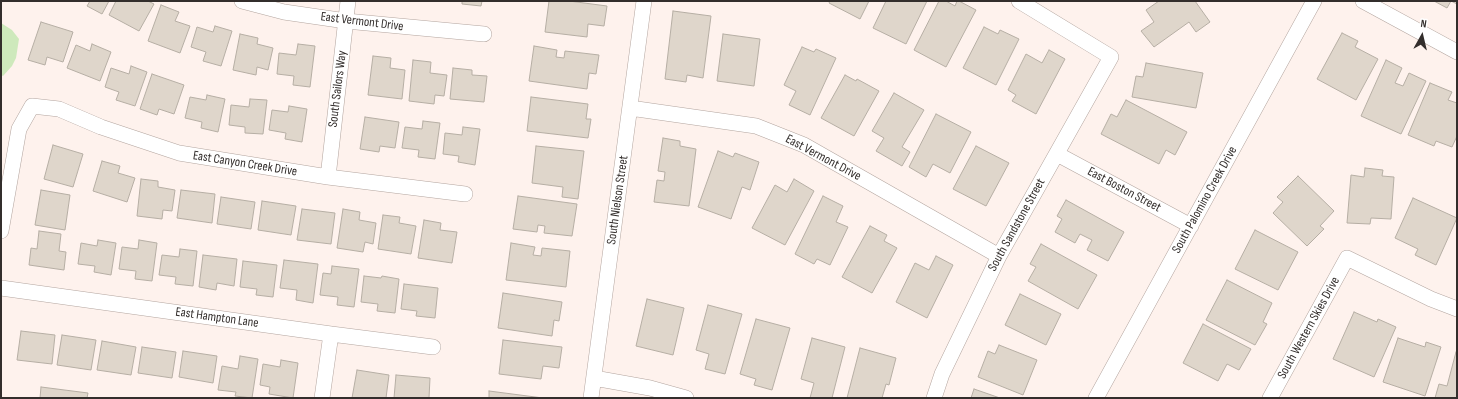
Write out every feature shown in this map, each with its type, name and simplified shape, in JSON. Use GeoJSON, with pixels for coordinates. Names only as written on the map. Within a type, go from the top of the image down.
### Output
{"type":"FeatureCollection","features":[{"type":"Feature","properties":{"kind":"street","name":"East Vermont Drive"},"geometry":{"type":"LineString","coordinates":[[242,1],[284,12],[346,21],[484,34]]}},
{"type":"Feature","properties":{"kind":"street","name":"South Sailors Way"},"geometry":{"type":"LineString","coordinates":[[328,177],[348,1]]}},
{"type":"Feature","properties":{"kind":"street","name":"South Nielson Street"},"geometry":{"type":"LineString","coordinates":[[592,398],[644,1]]}},
{"type":"Feature","properties":{"kind":"street","name":"South Sandstone Street"},"geometry":{"type":"LineString","coordinates":[[934,398],[942,374],[999,256],[1111,57],[1019,1]]}},
{"type":"Feature","properties":{"kind":"street","name":"South Palomino Creek Drive"},"geometry":{"type":"LineString","coordinates":[[1102,396],[1191,226],[1314,1]]}},
{"type":"Feature","properties":{"kind":"street"},"geometry":{"type":"LineString","coordinates":[[1363,1],[1457,52]]}},
{"type":"Feature","properties":{"kind":"street","name":"East Canyon Creek Drive"},"geometry":{"type":"LineString","coordinates":[[1,231],[18,129],[32,106],[59,109],[101,127],[179,153],[328,177],[465,194]]}},
{"type":"Feature","properties":{"kind":"street","name":"East Vermont Drive"},"geometry":{"type":"LineString","coordinates":[[630,108],[756,126],[804,146],[999,256]]}},
{"type":"Feature","properties":{"kind":"street","name":"East Boston Street"},"geometry":{"type":"LineString","coordinates":[[1056,154],[1191,226]]}},
{"type":"Feature","properties":{"kind":"street","name":"South Western Skies Drive"},"geometry":{"type":"LineString","coordinates":[[1270,398],[1347,258],[1431,299],[1457,309]]}},
{"type":"Feature","properties":{"kind":"street","name":"East Hampton Lane"},"geometry":{"type":"LineString","coordinates":[[1,288],[433,347]]}},
{"type":"Feature","properties":{"kind":"street"},"geometry":{"type":"LineString","coordinates":[[322,398],[331,334]]}},
{"type":"Feature","properties":{"kind":"street"},"geometry":{"type":"LineString","coordinates":[[594,378],[650,388],[686,398]]}},
{"type":"Feature","properties":{"kind":"green space"},"geometry":{"type":"Polygon","coordinates":[[[1,23],[12,30],[19,39],[16,58],[12,66],[3,76],[1,75],[1,23]]]}},
{"type":"Feature","properties":{"kind":"building"},"geometry":{"type":"Polygon","coordinates":[[[90,1],[109,1],[102,14],[87,6],[90,1]]]}},
{"type":"Feature","properties":{"kind":"building"},"geometry":{"type":"Polygon","coordinates":[[[116,1],[148,1],[154,4],[139,31],[109,15],[116,1]]]}},
{"type":"Feature","properties":{"kind":"building"},"geometry":{"type":"Polygon","coordinates":[[[462,1],[482,1],[481,6],[462,4],[462,1]]]}},
{"type":"Feature","properties":{"kind":"building"},"geometry":{"type":"Polygon","coordinates":[[[549,1],[569,1],[607,6],[604,26],[588,24],[587,37],[545,32],[549,1]]]}},
{"type":"Feature","properties":{"kind":"building"},"geometry":{"type":"Polygon","coordinates":[[[830,1],[869,1],[860,19],[829,3],[830,1]]]}},
{"type":"Feature","properties":{"kind":"building"},"geometry":{"type":"Polygon","coordinates":[[[886,1],[927,1],[906,44],[873,28],[886,1]]]}},
{"type":"Feature","properties":{"kind":"building"},"geometry":{"type":"Polygon","coordinates":[[[939,1],[946,1],[955,6],[957,1],[959,1],[976,10],[946,67],[914,50],[939,1]]]}},
{"type":"Feature","properties":{"kind":"building"},"geometry":{"type":"Polygon","coordinates":[[[1159,1],[1195,1],[1210,22],[1196,32],[1189,22],[1154,47],[1141,31],[1154,22],[1146,10],[1159,1]]]}},
{"type":"Feature","properties":{"kind":"building"},"geometry":{"type":"Polygon","coordinates":[[[1434,1],[1451,1],[1447,8],[1434,1]]]}},
{"type":"Feature","properties":{"kind":"building"},"geometry":{"type":"Polygon","coordinates":[[[161,5],[179,12],[175,21],[190,26],[180,53],[148,41],[161,5]]]}},
{"type":"Feature","properties":{"kind":"building"},"geometry":{"type":"Polygon","coordinates":[[[673,11],[711,16],[703,78],[687,75],[686,82],[665,79],[673,11]]]}},
{"type":"Feature","properties":{"kind":"building"},"geometry":{"type":"Polygon","coordinates":[[[41,22],[73,32],[63,62],[47,57],[45,65],[28,60],[41,22]]]}},
{"type":"Feature","properties":{"kind":"building"},"geometry":{"type":"Polygon","coordinates":[[[215,26],[232,31],[221,66],[203,61],[206,52],[191,47],[197,27],[213,32],[215,26]]]}},
{"type":"Feature","properties":{"kind":"building"},"geometry":{"type":"Polygon","coordinates":[[[984,27],[998,34],[1000,30],[1019,39],[996,85],[963,68],[984,27]]]}},
{"type":"Feature","properties":{"kind":"building"},"geometry":{"type":"Polygon","coordinates":[[[1342,33],[1358,41],[1355,47],[1378,59],[1356,100],[1317,79],[1342,33]]]}},
{"type":"Feature","properties":{"kind":"building"},"geometry":{"type":"Polygon","coordinates":[[[240,34],[258,38],[257,44],[273,48],[268,70],[257,67],[256,75],[233,70],[240,34]]]}},
{"type":"Feature","properties":{"kind":"building"},"geometry":{"type":"Polygon","coordinates":[[[723,34],[760,39],[754,86],[717,81],[723,34]]]}},
{"type":"Feature","properties":{"kind":"building"},"geometry":{"type":"Polygon","coordinates":[[[92,44],[111,52],[100,81],[67,68],[76,45],[90,51],[92,44]]]}},
{"type":"Feature","properties":{"kind":"building"},"geometry":{"type":"Polygon","coordinates":[[[298,44],[315,46],[310,87],[293,85],[294,76],[277,74],[279,53],[296,55],[298,44]]]}},
{"type":"Feature","properties":{"kind":"building"},"geometry":{"type":"Polygon","coordinates":[[[534,46],[557,50],[556,57],[564,58],[565,51],[599,55],[596,74],[589,73],[587,89],[529,81],[534,46]]]}},
{"type":"Feature","properties":{"kind":"building"},"geometry":{"type":"Polygon","coordinates":[[[802,47],[814,52],[816,49],[836,58],[810,115],[789,105],[796,91],[784,85],[802,47]]]}},
{"type":"Feature","properties":{"kind":"building"},"geometry":{"type":"Polygon","coordinates":[[[1049,50],[1065,59],[1036,114],[1012,101],[1016,95],[1008,90],[1026,54],[1042,63],[1049,50]]]}},
{"type":"Feature","properties":{"kind":"building"},"geometry":{"type":"Polygon","coordinates":[[[373,56],[391,58],[390,68],[405,70],[402,99],[368,95],[373,56]]]}},
{"type":"Feature","properties":{"kind":"building"},"geometry":{"type":"Polygon","coordinates":[[[413,60],[431,62],[430,73],[447,75],[444,96],[435,95],[434,104],[409,101],[413,60]]]}},
{"type":"Feature","properties":{"kind":"building"},"geometry":{"type":"Polygon","coordinates":[[[1386,60],[1402,68],[1395,83],[1403,86],[1409,73],[1426,81],[1401,134],[1361,116],[1386,60]]]}},
{"type":"Feature","properties":{"kind":"building"},"geometry":{"type":"Polygon","coordinates":[[[1146,63],[1203,73],[1196,108],[1132,97],[1136,76],[1143,77],[1146,63]]]}},
{"type":"Feature","properties":{"kind":"building"},"geometry":{"type":"Polygon","coordinates":[[[131,66],[147,72],[135,106],[116,100],[119,92],[105,87],[111,68],[129,74],[131,66]]]}},
{"type":"Feature","properties":{"kind":"building"},"geometry":{"type":"Polygon","coordinates":[[[453,68],[472,70],[472,75],[487,76],[484,102],[450,99],[453,68]]]}},
{"type":"Feature","properties":{"kind":"building"},"geometry":{"type":"Polygon","coordinates":[[[152,74],[184,85],[174,114],[159,109],[157,115],[140,109],[152,74]]]}},
{"type":"Feature","properties":{"kind":"building"},"geometry":{"type":"Polygon","coordinates":[[[845,75],[856,81],[857,79],[879,91],[854,136],[821,118],[845,75]]]}},
{"type":"Feature","properties":{"kind":"building"},"geometry":{"type":"Polygon","coordinates":[[[1430,83],[1452,92],[1448,100],[1457,103],[1457,136],[1452,147],[1436,141],[1434,146],[1408,135],[1430,83]]]}},
{"type":"Feature","properties":{"kind":"building"},"geometry":{"type":"Polygon","coordinates":[[[894,93],[924,110],[902,147],[910,152],[902,166],[876,151],[884,138],[872,131],[894,93]]]}},
{"type":"Feature","properties":{"kind":"building"},"geometry":{"type":"Polygon","coordinates":[[[207,95],[225,99],[218,132],[201,128],[202,122],[185,118],[190,97],[206,100],[207,95]]]}},
{"type":"Feature","properties":{"kind":"building"},"geometry":{"type":"Polygon","coordinates":[[[531,97],[588,104],[586,119],[591,119],[588,138],[527,131],[531,97]]]}},
{"type":"Feature","properties":{"kind":"building"},"geometry":{"type":"Polygon","coordinates":[[[250,99],[267,100],[263,134],[245,133],[245,127],[229,125],[231,105],[249,107],[250,99]]]}},
{"type":"Feature","properties":{"kind":"building"},"geometry":{"type":"Polygon","coordinates":[[[1126,100],[1187,132],[1175,155],[1166,150],[1159,164],[1101,134],[1111,114],[1117,117],[1126,100]]]}},
{"type":"Feature","properties":{"kind":"building"},"geometry":{"type":"Polygon","coordinates":[[[289,106],[307,109],[302,142],[285,139],[286,133],[269,130],[272,110],[288,112],[289,106]]]}},
{"type":"Feature","properties":{"kind":"building"},"geometry":{"type":"Polygon","coordinates":[[[936,114],[971,132],[950,173],[933,164],[926,177],[909,167],[936,114]]]}},
{"type":"Feature","properties":{"kind":"building"},"geometry":{"type":"Polygon","coordinates":[[[365,117],[399,122],[395,148],[380,146],[379,152],[360,149],[365,117]]]}},
{"type":"Feature","properties":{"kind":"building"},"geometry":{"type":"Polygon","coordinates":[[[423,121],[440,123],[435,159],[418,157],[419,150],[402,148],[405,127],[422,129],[423,121]]]}},
{"type":"Feature","properties":{"kind":"building"},"geometry":{"type":"Polygon","coordinates":[[[463,127],[480,129],[475,165],[458,162],[459,156],[443,154],[445,133],[462,135],[463,127]]]}},
{"type":"Feature","properties":{"kind":"building"},"geometry":{"type":"Polygon","coordinates":[[[663,138],[680,141],[680,146],[696,149],[689,206],[654,202],[657,180],[664,181],[665,172],[658,171],[663,138]]]}},
{"type":"Feature","properties":{"kind":"building"},"geometry":{"type":"Polygon","coordinates":[[[53,145],[83,154],[73,187],[44,179],[53,145]]]}},
{"type":"Feature","properties":{"kind":"building"},"geometry":{"type":"Polygon","coordinates":[[[536,146],[584,151],[578,199],[562,197],[563,187],[532,183],[536,146]]]}},
{"type":"Feature","properties":{"kind":"building"},"geometry":{"type":"Polygon","coordinates":[[[976,146],[1009,163],[986,206],[953,189],[976,146]]]}},
{"type":"Feature","properties":{"kind":"building"},"geometry":{"type":"Polygon","coordinates":[[[718,151],[733,157],[735,153],[759,162],[750,190],[742,187],[731,219],[698,207],[718,151]]]}},
{"type":"Feature","properties":{"kind":"building"},"geometry":{"type":"Polygon","coordinates":[[[102,161],[120,166],[118,173],[135,178],[127,202],[93,191],[102,161]]]}},
{"type":"Feature","properties":{"kind":"building"},"geometry":{"type":"Polygon","coordinates":[[[1365,168],[1383,170],[1382,176],[1394,177],[1391,219],[1371,218],[1370,224],[1347,223],[1351,175],[1364,177],[1365,168]]]}},
{"type":"Feature","properties":{"kind":"building"},"geometry":{"type":"Polygon","coordinates":[[[1298,176],[1334,211],[1320,226],[1324,229],[1307,246],[1273,213],[1283,202],[1277,197],[1298,176]]]}},
{"type":"Feature","properties":{"kind":"building"},"geometry":{"type":"Polygon","coordinates":[[[141,179],[158,181],[158,187],[175,190],[172,211],[163,210],[162,219],[137,216],[141,179]]]}},
{"type":"Feature","properties":{"kind":"building"},"geometry":{"type":"Polygon","coordinates":[[[794,179],[814,191],[785,245],[752,228],[775,185],[787,192],[794,179]]]}},
{"type":"Feature","properties":{"kind":"building"},"geometry":{"type":"Polygon","coordinates":[[[41,190],[70,195],[65,230],[35,225],[41,190]]]}},
{"type":"Feature","properties":{"kind":"building"},"geometry":{"type":"Polygon","coordinates":[[[181,190],[215,194],[212,223],[177,218],[181,190]]]}},
{"type":"Feature","properties":{"kind":"building"},"geometry":{"type":"Polygon","coordinates":[[[518,196],[577,204],[572,236],[544,233],[545,226],[538,225],[537,232],[513,229],[518,196]]]}},
{"type":"Feature","properties":{"kind":"building"},"geometry":{"type":"Polygon","coordinates":[[[823,196],[843,206],[836,222],[848,227],[830,265],[817,259],[814,264],[795,254],[823,196]]]}},
{"type":"Feature","properties":{"kind":"building"},"geometry":{"type":"Polygon","coordinates":[[[221,197],[255,202],[251,229],[217,224],[221,197]]]}},
{"type":"Feature","properties":{"kind":"building"},"geometry":{"type":"Polygon","coordinates":[[[1413,198],[1457,218],[1436,265],[1415,255],[1418,249],[1395,238],[1413,198]]]}},
{"type":"Feature","properties":{"kind":"building"},"geometry":{"type":"Polygon","coordinates":[[[1066,200],[1124,232],[1108,261],[1087,250],[1092,240],[1080,234],[1075,243],[1055,232],[1062,219],[1057,216],[1066,200]]]}},
{"type":"Feature","properties":{"kind":"building"},"geometry":{"type":"Polygon","coordinates":[[[262,201],[296,206],[291,235],[258,230],[262,201]]]}},
{"type":"Feature","properties":{"kind":"building"},"geometry":{"type":"Polygon","coordinates":[[[302,209],[335,213],[331,244],[297,240],[302,209]]]}},
{"type":"Feature","properties":{"kind":"building"},"geometry":{"type":"Polygon","coordinates":[[[343,209],[360,212],[359,220],[376,223],[373,244],[365,242],[363,252],[337,248],[343,209]]]}},
{"type":"Feature","properties":{"kind":"building"},"geometry":{"type":"Polygon","coordinates":[[[383,215],[400,217],[399,223],[416,226],[411,254],[378,249],[383,215]]]}},
{"type":"Feature","properties":{"kind":"building"},"geometry":{"type":"Polygon","coordinates":[[[424,220],[441,223],[440,230],[457,232],[452,263],[418,258],[424,220]]]}},
{"type":"Feature","properties":{"kind":"building"},"geometry":{"type":"Polygon","coordinates":[[[870,226],[887,235],[884,241],[897,248],[872,293],[842,277],[870,226]]]}},
{"type":"Feature","properties":{"kind":"building"},"geometry":{"type":"Polygon","coordinates":[[[1255,230],[1298,252],[1278,290],[1235,269],[1255,230]]]}},
{"type":"Feature","properties":{"kind":"building"},"geometry":{"type":"Polygon","coordinates":[[[39,231],[61,234],[59,251],[66,252],[64,270],[29,265],[31,248],[37,249],[39,231]]]}},
{"type":"Feature","properties":{"kind":"building"},"geometry":{"type":"Polygon","coordinates":[[[98,240],[116,243],[111,275],[94,272],[95,266],[78,264],[81,243],[97,246],[98,240]]]}},
{"type":"Feature","properties":{"kind":"building"},"geometry":{"type":"Polygon","coordinates":[[[139,240],[157,243],[152,281],[135,279],[136,271],[119,269],[122,247],[138,249],[139,240]]]}},
{"type":"Feature","properties":{"kind":"building"},"geometry":{"type":"Polygon","coordinates":[[[511,243],[535,247],[533,255],[541,256],[542,248],[570,251],[566,287],[506,280],[511,243]]]}},
{"type":"Feature","properties":{"kind":"building"},"geometry":{"type":"Polygon","coordinates":[[[1041,244],[1097,275],[1078,309],[1028,281],[1036,267],[1030,264],[1041,244]]]}},
{"type":"Feature","properties":{"kind":"building"},"geometry":{"type":"Polygon","coordinates":[[[180,249],[197,251],[193,286],[175,284],[176,277],[159,275],[162,255],[179,257],[180,249]]]}},
{"type":"Feature","properties":{"kind":"building"},"geometry":{"type":"Polygon","coordinates":[[[203,255],[237,259],[234,286],[217,283],[216,290],[199,287],[203,255]]]}},
{"type":"Feature","properties":{"kind":"building"},"geometry":{"type":"Polygon","coordinates":[[[936,256],[953,265],[927,318],[896,302],[915,263],[929,270],[936,256]]]}},
{"type":"Feature","properties":{"kind":"building"},"geometry":{"type":"Polygon","coordinates":[[[284,260],[318,264],[313,303],[296,300],[297,290],[280,288],[284,260]]]}},
{"type":"Feature","properties":{"kind":"building"},"geometry":{"type":"Polygon","coordinates":[[[243,261],[277,265],[273,297],[256,295],[257,289],[240,287],[243,261]]]}},
{"type":"Feature","properties":{"kind":"building"},"geometry":{"type":"Polygon","coordinates":[[[332,266],[359,269],[354,307],[337,305],[338,297],[320,295],[323,273],[331,274],[332,266]]]}},
{"type":"Feature","properties":{"kind":"building"},"geometry":{"type":"Polygon","coordinates":[[[364,276],[381,278],[382,276],[399,279],[395,313],[377,311],[378,304],[361,302],[364,276]]]}},
{"type":"Feature","properties":{"kind":"building"},"geometry":{"type":"Polygon","coordinates":[[[1227,280],[1272,303],[1263,322],[1267,324],[1255,345],[1206,320],[1227,280]]]}},
{"type":"Feature","properties":{"kind":"building"},"geometry":{"type":"Polygon","coordinates":[[[404,284],[438,288],[435,318],[416,316],[417,311],[401,309],[404,284]]]}},
{"type":"Feature","properties":{"kind":"building"},"geometry":{"type":"Polygon","coordinates":[[[503,293],[562,302],[559,321],[554,320],[552,336],[498,328],[503,293]]]}},
{"type":"Feature","properties":{"kind":"building"},"geometry":{"type":"Polygon","coordinates":[[[1020,294],[1061,314],[1046,345],[1005,325],[1020,294]]]}},
{"type":"Feature","properties":{"kind":"building"},"geometry":{"type":"Polygon","coordinates":[[[647,299],[684,308],[673,355],[636,346],[647,299]]]}},
{"type":"Feature","properties":{"kind":"building"},"geometry":{"type":"Polygon","coordinates":[[[708,305],[742,314],[725,374],[705,369],[709,354],[696,350],[708,305]]]}},
{"type":"Feature","properties":{"kind":"building"},"geometry":{"type":"Polygon","coordinates":[[[1354,312],[1377,322],[1378,319],[1396,327],[1374,377],[1333,359],[1354,312]]]}},
{"type":"Feature","properties":{"kind":"building"},"geometry":{"type":"Polygon","coordinates":[[[756,319],[790,328],[772,390],[754,385],[756,379],[740,374],[756,319]]]}},
{"type":"Feature","properties":{"kind":"building"},"geometry":{"type":"Polygon","coordinates":[[[1203,324],[1251,349],[1239,370],[1227,364],[1218,381],[1183,363],[1203,324]]]}},
{"type":"Feature","properties":{"kind":"building"},"geometry":{"type":"Polygon","coordinates":[[[21,331],[55,335],[52,364],[17,360],[21,331]]]}},
{"type":"Feature","properties":{"kind":"building"},"geometry":{"type":"Polygon","coordinates":[[[62,335],[96,340],[91,370],[57,365],[62,335]]]}},
{"type":"Feature","properties":{"kind":"building"},"geometry":{"type":"Polygon","coordinates":[[[812,338],[845,347],[832,398],[810,398],[814,383],[801,379],[812,338]]]}},
{"type":"Feature","properties":{"kind":"building"},"geometry":{"type":"Polygon","coordinates":[[[1398,338],[1425,347],[1426,342],[1441,347],[1425,396],[1383,382],[1398,338]]]}},
{"type":"Feature","properties":{"kind":"building"},"geometry":{"type":"Polygon","coordinates":[[[503,340],[562,347],[559,368],[543,366],[541,379],[499,374],[503,340]]]}},
{"type":"Feature","properties":{"kind":"building"},"geometry":{"type":"Polygon","coordinates":[[[102,341],[136,347],[131,375],[97,370],[102,341]]]}},
{"type":"Feature","properties":{"kind":"building"},"geometry":{"type":"Polygon","coordinates":[[[999,345],[1037,360],[1023,395],[978,377],[988,351],[995,354],[999,345]]]}},
{"type":"Feature","properties":{"kind":"building"},"geometry":{"type":"Polygon","coordinates":[[[142,347],[176,352],[172,378],[138,373],[142,347]]]}},
{"type":"Feature","properties":{"kind":"building"},"geometry":{"type":"Polygon","coordinates":[[[860,348],[896,358],[889,385],[886,384],[882,398],[847,398],[860,348]]]}},
{"type":"Feature","properties":{"kind":"building"},"geometry":{"type":"Polygon","coordinates":[[[183,351],[217,356],[213,383],[179,377],[183,351]]]}},
{"type":"Feature","properties":{"kind":"building"},"geometry":{"type":"Polygon","coordinates":[[[1456,352],[1457,398],[1435,398],[1439,384],[1447,386],[1456,352]]]}},
{"type":"Feature","properties":{"kind":"building"},"geometry":{"type":"Polygon","coordinates":[[[240,356],[258,359],[252,398],[235,396],[236,392],[218,390],[222,366],[238,369],[240,356]]]}},
{"type":"Feature","properties":{"kind":"building"},"geometry":{"type":"Polygon","coordinates":[[[281,360],[298,363],[293,398],[269,394],[270,387],[260,385],[263,364],[280,367],[281,360]]]}},
{"type":"Feature","properties":{"kind":"building"},"geometry":{"type":"Polygon","coordinates":[[[357,370],[389,375],[386,398],[352,398],[357,370]]]}},
{"type":"Feature","properties":{"kind":"building"},"geometry":{"type":"Polygon","coordinates":[[[396,375],[430,378],[429,398],[394,398],[396,375]]]}},
{"type":"Feature","properties":{"kind":"building"},"geometry":{"type":"Polygon","coordinates":[[[41,387],[88,393],[87,398],[40,398],[41,387]]]}},
{"type":"Feature","properties":{"kind":"building"},"geometry":{"type":"Polygon","coordinates":[[[974,389],[1000,398],[971,398],[974,389]]]}},
{"type":"Feature","properties":{"kind":"building"},"geometry":{"type":"Polygon","coordinates":[[[489,391],[543,398],[489,398],[489,391]]]}}]}
